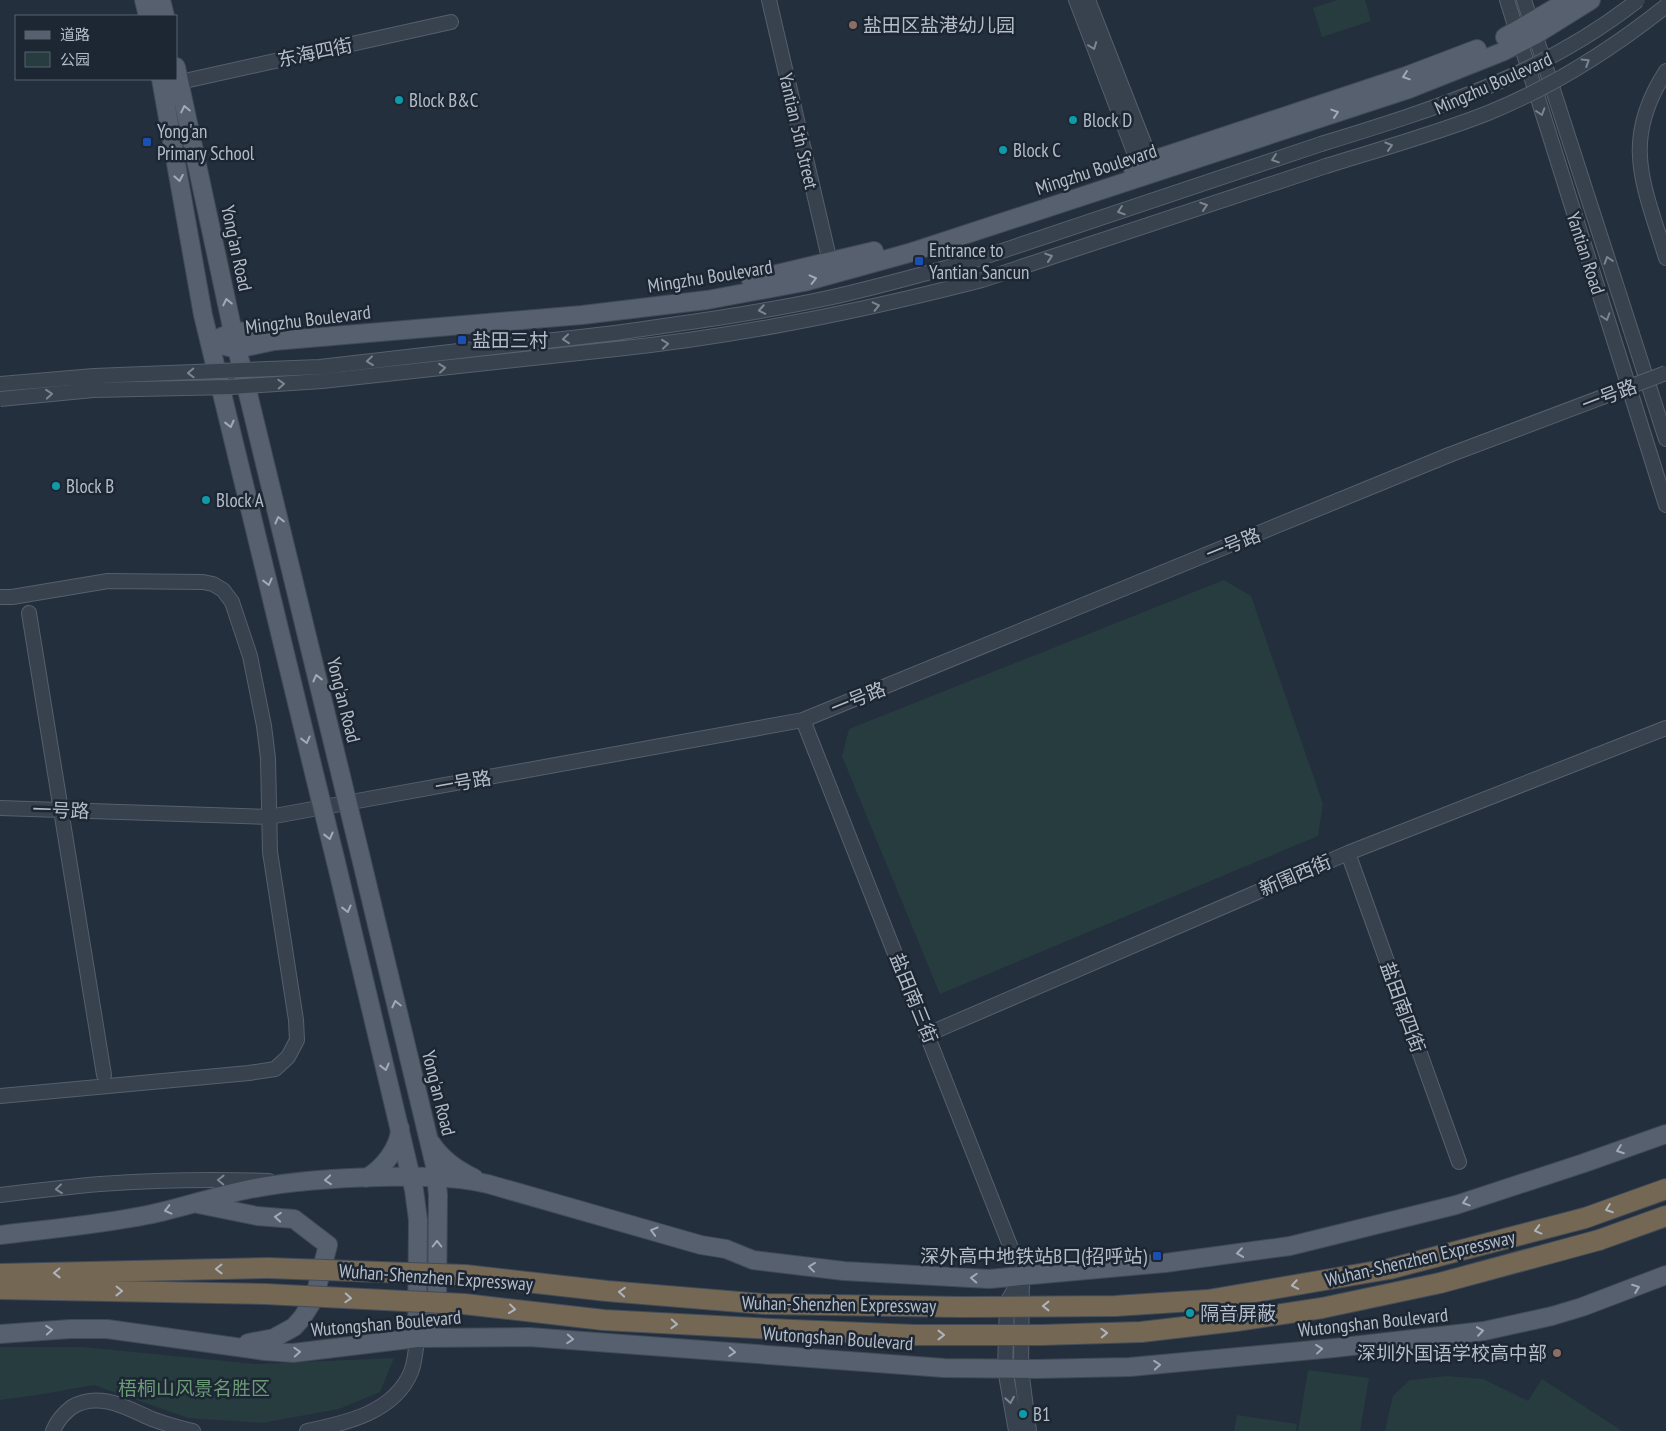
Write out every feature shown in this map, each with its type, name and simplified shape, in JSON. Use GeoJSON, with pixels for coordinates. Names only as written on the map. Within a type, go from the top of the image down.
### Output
{"type":"FeatureCollection","features":[{"type":"Feature","properties":{"kind":"highway","name":"Wuhan-Shenzhen Expressway"},"geometry":{"type":"LineString","coordinates":[[0,1274],[268,1268],[465,1275],[606,1291],[765,1304],[961,1307],[1115,1306],[1208,1300],[1389,1269],[1586,1218],[1666,1189]]}},
{"type":"Feature","properties":{"kind":"highway","name":"Wuhan-Shenzhen Expressway"},"geometry":{"type":"LineString","coordinates":[[0,1289],[264,1294],[464,1304],[604,1320],[915,1335],[1041,1335],[1141,1332],[1236,1321],[1322,1308],[1440,1283],[1599,1240],[1666,1216]]}},
{"type":"Feature","properties":{"kind":"main road"},"geometry":{"type":"LineString","coordinates":[[144,0],[148,15]]}},
{"type":"Feature","properties":{"kind":"main road"},"geometry":{"type":"LineString","coordinates":[[161,0],[165,15]]}},
{"type":"Feature","properties":{"kind":"main road","name":"Mingzhu Boulevard"},"geometry":{"type":"LineString","coordinates":[[235,341],[646,296],[753,280],[830,262],[906,242],[1406,76],[1525,33],[1569,0]]}},
{"type":"Feature","properties":{"kind":"main road","name":"Mingzhu Boulevard"},"geometry":{"type":"LineString","coordinates":[[210,342],[274,341],[582,315],[723,297],[804,282],[910,253],[1400,92],[1458,70],[1525,33],[1591,0]]}},
{"type":"Feature","properties":{"kind":"main road","name":"Yong'an Road"},"geometry":{"type":"LineString","coordinates":[[178,74],[235,341],[360,854],[436,1177],[437,1308],[432,1324],[417,1338]]}},
{"type":"Feature","properties":{"kind":"main road"},"geometry":{"type":"LineString","coordinates":[[161,80],[203,315],[416,1200],[418,1220],[417,1338]]}},
{"type":"Feature","properties":{"kind":"main road"},"geometry":{"type":"LineString","coordinates":[[366,1178],[377,1170],[391,1153],[398,1140],[400,1128]]}},
{"type":"Feature","properties":{"kind":"main road"},"geometry":{"type":"LineString","coordinates":[[0,1234],[115,1221],[250,1189],[304,1182],[366,1178],[436,1177],[488,1184],[701,1245],[726,1249],[753,1260],[844,1271],[989,1279],[1165,1263],[1290,1246],[1456,1205],[1666,1134]]}},
{"type":"Feature","properties":{"kind":"main road"},"geometry":{"type":"LineString","coordinates":[[427,1136],[436,1150],[452,1165],[468,1176],[488,1184]]}},
{"type":"Feature","properties":{"kind":"main road"},"geometry":{"type":"LineString","coordinates":[[195,1203],[257,1216],[294,1219],[328,1245],[314,1299],[308,1310],[294,1326],[274,1338],[263,1341],[223,1345]]}},
{"type":"Feature","properties":{"kind":"main road","name":"Wutongshan Boulevard"},"geometry":{"type":"LineString","coordinates":[[0,1334],[70,1329],[107,1329],[293,1353],[417,1338],[557,1338],[944,1368],[1013,1369],[1147,1366],[1484,1331],[1582,1307],[1666,1276]]}},
{"type":"Feature","properties":{"kind":"street","name":"Yantian 5th Street"},"geometry":{"type":"LineString","coordinates":[[769,0],[830,262]]}},
{"type":"Feature","properties":{"kind":"street"},"geometry":{"type":"LineString","coordinates":[[1076,0],[1145,163]]}},
{"type":"Feature","properties":{"kind":"street"},"geometry":{"type":"LineString","coordinates":[[1088,0],[1145,163]]}},
{"type":"Feature","properties":{"kind":"street","name":"Yantian Road"},"geometry":{"type":"LineString","coordinates":[[1507,0],[1525,33],[1666,439]]}},
{"type":"Feature","properties":{"kind":"street","name":"Yantian Road"},"geometry":{"type":"LineString","coordinates":[[1524,0],[1525,33],[1666,505]]}},
{"type":"Feature","properties":{"kind":"street","name":"Mingzhu Boulevard"},"geometry":{"type":"LineString","coordinates":[[0,384],[94,376],[320,366],[691,323],[827,298],[975,260],[1443,105],[1506,79],[1561,51],[1638,0]]}},
{"type":"Feature","properties":{"kind":"street","name":"Mingzhu Boulevard"},"geometry":{"type":"LineString","coordinates":[[0,399],[93,390],[232,387],[322,381],[616,350],[690,341],[832,316],[939,291],[992,276],[1448,127],[1488,112],[1530,94],[1570,72],[1609,48],[1666,6]]}},
{"type":"Feature","properties":{"kind":"street","name":"东海四街"},"geometry":{"type":"LineString","coordinates":[[178,74],[451,22]]}},
{"type":"Feature","properties":{"kind":"street"},"geometry":{"type":"LineString","coordinates":[[1666,71],[1654,89],[1646,111],[1641,132],[1639,156],[1641,175],[1666,258]]}},
{"type":"Feature","properties":{"kind":"street","name":"一号路"},"geometry":{"type":"LineString","coordinates":[[0,808],[269,817],[803,720],[1449,456],[1666,373]]}},
{"type":"Feature","properties":{"kind":"street"},"geometry":{"type":"LineString","coordinates":[[0,597],[12,597],[108,581],[203,582],[213,584],[224,590],[232,602],[250,656],[264,726],[268,758],[270,852],[296,1020],[297,1040],[288,1057],[275,1069],[0,1096]]}},
{"type":"Feature","properties":{"kind":"street"},"geometry":{"type":"LineString","coordinates":[[29,612],[104,1075]]}},
{"type":"Feature","properties":{"kind":"street","name":"盐田南三街"},"geometry":{"type":"LineString","coordinates":[[803,720],[1022,1276]]}},
{"type":"Feature","properties":{"kind":"street","name":"新围西街"},"geometry":{"type":"LineString","coordinates":[[928,1034],[1348,852],[1666,728]]}},
{"type":"Feature","properties":{"kind":"street","name":"盐田南四街"},"geometry":{"type":"LineString","coordinates":[[1348,852],[1459,1162]]}},
{"type":"Feature","properties":{"kind":"street"},"geometry":{"type":"LineString","coordinates":[[0,1195],[97,1184],[160,1181],[304,1182]]}},
{"type":"Feature","properties":{"kind":"street"},"geometry":{"type":"LineString","coordinates":[[1016,1431],[1007,1302],[1022,1276]]}},
{"type":"Feature","properties":{"kind":"street"},"geometry":{"type":"LineString","coordinates":[[307,1431],[364,1415],[387,1403],[402,1387],[410,1374],[415,1358],[417,1338]]}},
{"type":"Feature","properties":{"kind":"street"},"geometry":{"type":"LineString","coordinates":[[1013,1369],[1029,1431]]}},
{"type":"Feature","properties":{"kind":"street"},"geometry":{"type":"LineString","coordinates":[[54,1431],[59,1420],[70,1409],[81,1402],[94,1400],[112,1403],[168,1425],[193,1431]]}},
{"type":"Feature","properties":{"kind":"green space"},"geometry":{"type":"Polygon","coordinates":[[[1337,0],[1365,0],[1371,21],[1322,37],[1313,8],[1337,0]]]}},
{"type":"Feature","properties":{"kind":"green space"},"geometry":{"type":"Polygon","coordinates":[[[1224,580],[1251,596],[1323,804],[1318,836],[940,994],[842,756],[849,729],[1224,580]]]}},
{"type":"Feature","properties":{"kind":"green space","name":"梧桐山风景名胜区"},"geometry":{"type":"Polygon","coordinates":[[[0,1347],[83,1347],[257,1364],[394,1358],[380,1392],[339,1409],[262,1423],[188,1418],[94,1385],[0,1400],[0,1347]]]}},
{"type":"Feature","properties":{"kind":"green space"},"geometry":{"type":"Polygon","coordinates":[[[1308,1370],[1369,1378],[1360,1431],[1298,1431],[1308,1370]]]}},
{"type":"Feature","properties":{"kind":"green space"},"geometry":{"type":"Polygon","coordinates":[[[1446,1376],[1483,1379],[1528,1401],[1542,1379],[1622,1431],[1385,1431],[1393,1396],[1410,1380],[1446,1376]]]}},
{"type":"Feature","properties":{"kind":"green space"},"geometry":{"type":"Polygon","coordinates":[[[1237,1415],[1297,1424],[1296,1431],[1234,1431],[1237,1415]]]}},
{"type":"Feature","properties":{"kind":"place","name":"盐田区盐港幼儿园"},"geometry":{"type":"Point","coordinates":[853,25]}},
{"type":"Feature","properties":{"kind":"place","name":"Block B&C"},"geometry":{"type":"Point","coordinates":[399,100]}},
{"type":"Feature","properties":{"kind":"place","name":"Block D"},"geometry":{"type":"Point","coordinates":[1073,120]}},
{"type":"Feature","properties":{"kind":"place","name":"Yong'an Primary School"},"geometry":{"type":"Point","coordinates":[147,142]}},
{"type":"Feature","properties":{"kind":"place","name":"Block C"},"geometry":{"type":"Point","coordinates":[1003,150]}},
{"type":"Feature","properties":{"kind":"place","name":"Entrance to Yantian Sancun"},"geometry":{"type":"Point","coordinates":[919,261]}},
{"type":"Feature","properties":{"kind":"place","name":"盐田三村"},"geometry":{"type":"Point","coordinates":[462,340]}},
{"type":"Feature","properties":{"kind":"place","name":"Block B"},"geometry":{"type":"Point","coordinates":[56,486]}},
{"type":"Feature","properties":{"kind":"place","name":"Block A"},"geometry":{"type":"Point","coordinates":[206,500]}},
{"type":"Feature","properties":{"kind":"place","name":"深外高中地铁站B口(招呼站)"},"geometry":{"type":"Point","coordinates":[1157,1256]}},
{"type":"Feature","properties":{"kind":"place","name":"隔音屏蔽"},"geometry":{"type":"Point","coordinates":[1190,1313]}},
{"type":"Feature","properties":{"kind":"place","name":"深圳外国语学校高中部"},"geometry":{"type":"Point","coordinates":[1557,1353]}},
{"type":"Feature","properties":{"kind":"place","name":"B1"},"geometry":{"type":"Point","coordinates":[1023,1414]}}]}
